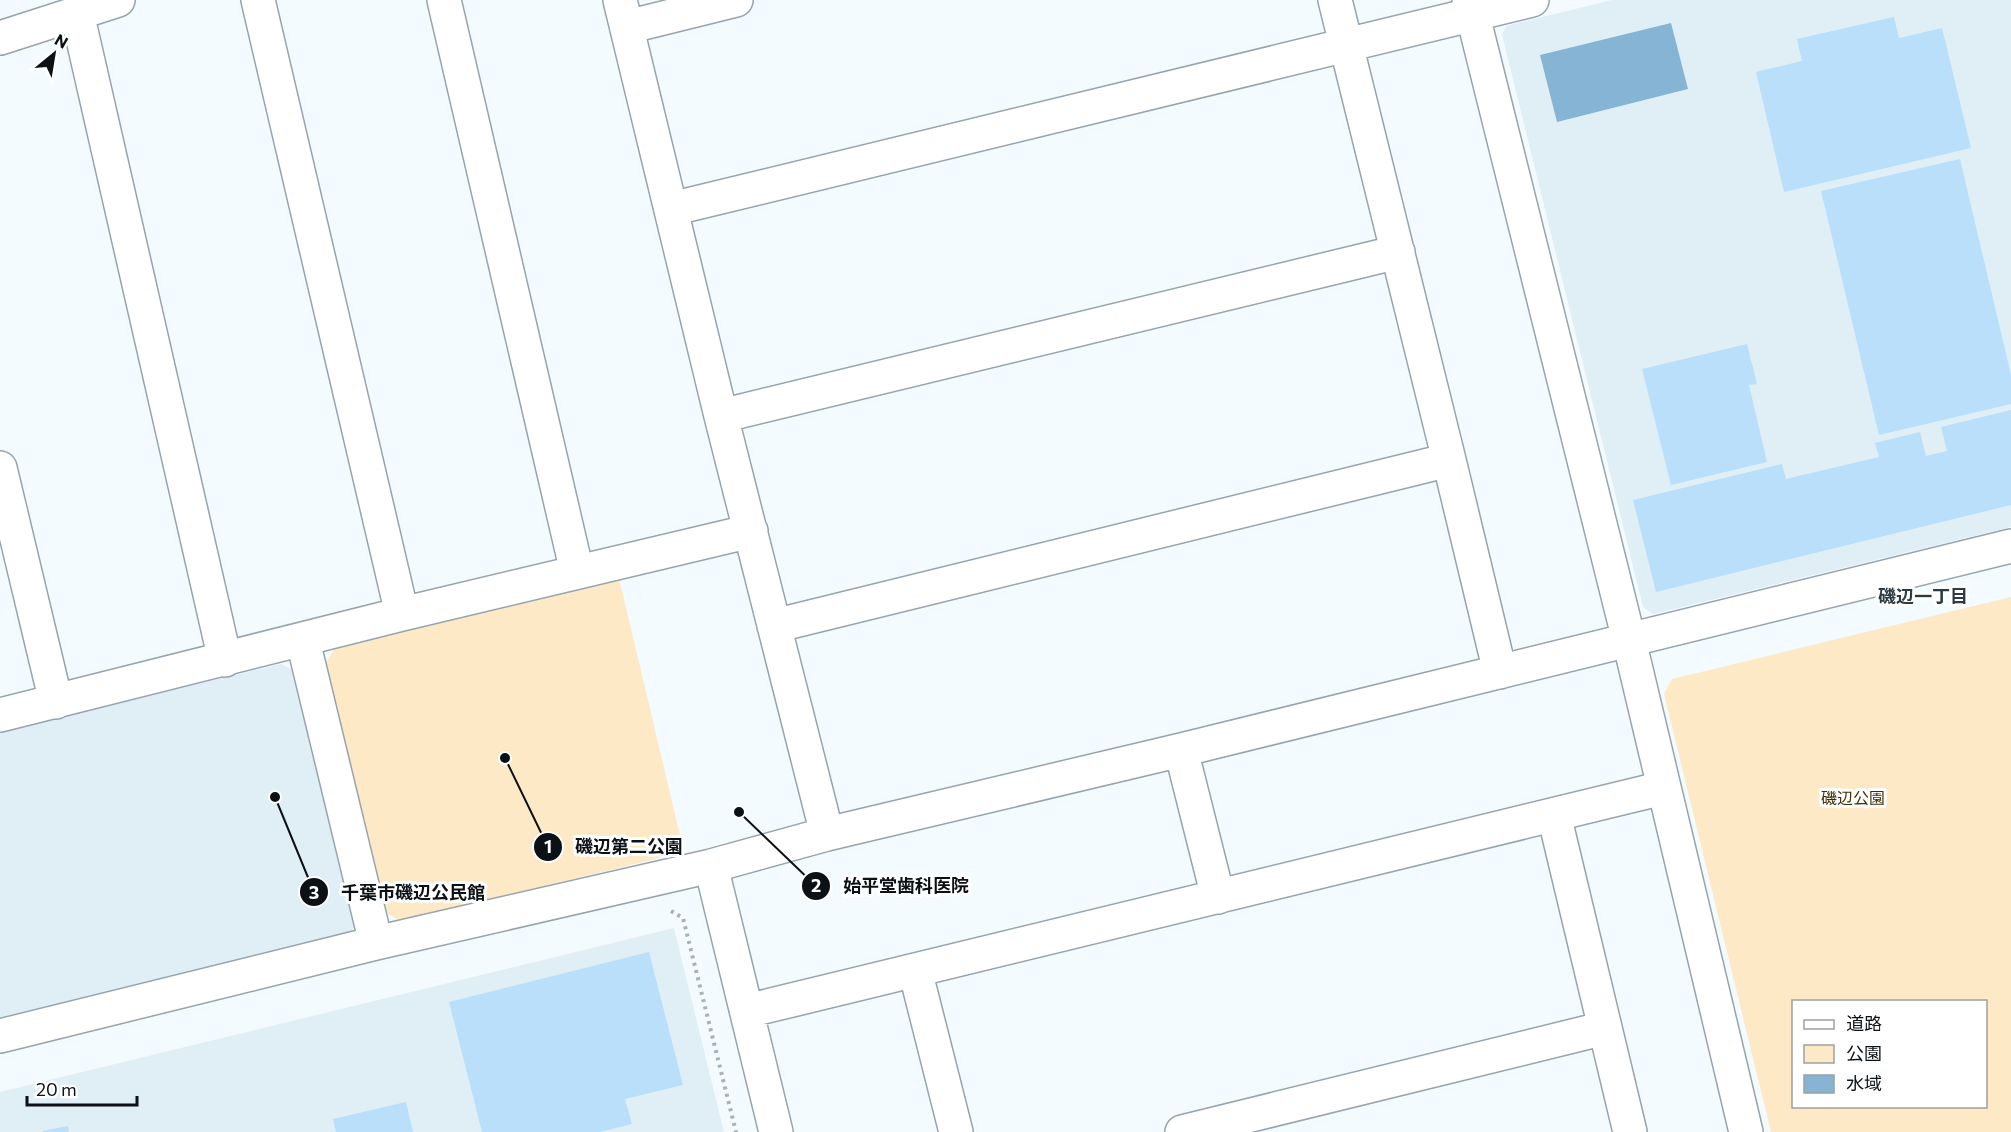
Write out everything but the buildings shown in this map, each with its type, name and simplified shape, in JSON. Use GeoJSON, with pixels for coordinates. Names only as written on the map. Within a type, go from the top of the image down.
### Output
{"type":"FeatureCollection","features":[{"type":"Feature","properties":{"kind":"street"},"geometry":{"type":"LineString","coordinates":[[0,38],[118,0]]}},
{"type":"Feature","properties":{"kind":"street"},"geometry":{"type":"LineString","coordinates":[[258,0],[402,614]]}},
{"type":"Feature","properties":{"kind":"street"},"geometry":{"type":"LineString","coordinates":[[444,0],[577,572]]}},
{"type":"Feature","properties":{"kind":"street"},"geometry":{"type":"LineString","coordinates":[[736,0],[624,14],[721,416],[827,834]]}},
{"type":"Feature","properties":{"kind":"street"},"geometry":{"type":"LineString","coordinates":[[1335,0],[1500,672]]}},
{"type":"Feature","properties":{"kind":"street"},"geometry":{"type":"LineString","coordinates":[[671,209],[1346,46],[1471,8],[1532,0]]}},
{"type":"Feature","properties":{"kind":"street"},"geometry":{"type":"LineString","coordinates":[[1471,8],[1629,640],[1746,1132]]}},
{"type":"Feature","properties":{"kind":"street"},"geometry":{"type":"LineString","coordinates":[[77,13],[225,660]]}},
{"type":"Feature","properties":{"kind":"street"},"geometry":{"type":"LineString","coordinates":[[721,416],[1398,252]]}},
{"type":"Feature","properties":{"kind":"street"},"geometry":{"type":"LineString","coordinates":[[774,626],[1449,460]]}},
{"type":"Feature","properties":{"kind":"street"},"geometry":{"type":"LineString","coordinates":[[0,468],[56,702]]}},
{"type":"Feature","properties":{"kind":"street"},"geometry":{"type":"LineString","coordinates":[[0,715],[303,641],[402,614],[751,531]]}},
{"type":"Feature","properties":{"kind":"street"},"geometry":{"type":"LineString","coordinates":[[0,1036],[376,943],[711,866],[827,834],[1181,750],[2011,546]]}},
{"type":"Feature","properties":{"kind":"street"},"geometry":{"type":"LineString","coordinates":[[303,641],[376,943]]}},
{"type":"Feature","properties":{"kind":"street"},"geometry":{"type":"LineString","coordinates":[[1181,750],[1218,897]]}},
{"type":"Feature","properties":{"kind":"street"},"geometry":{"type":"LineString","coordinates":[[747,1011],[1664,788]]}},
{"type":"Feature","properties":{"kind":"street"},"geometry":{"type":"LineString","coordinates":[[1554,815],[1630,1132]]}},
{"type":"Feature","properties":{"kind":"street"},"geometry":{"type":"LineString","coordinates":[[711,866],[776,1132]]}},
{"type":"Feature","properties":{"kind":"street"},"geometry":{"type":"LineString","coordinates":[[915,970],[956,1132]]}},
{"type":"Feature","properties":{"kind":"street"},"geometry":{"type":"LineString","coordinates":[[1182,1132],[1605,1028]]}},
{"type":"Feature","properties":{"kind":"path"},"geometry":{"type":"LineString","coordinates":[[671,910],[683,918],[736,1132]]}},
{"type":"Feature","properties":{"kind":"shaded area"},"geometry":{"type":"Polygon","coordinates":[[[1612,0],[2011,0],[2011,527],[1653,614],[1643,607],[1502,35],[1506,26],[1612,0]]]}},
{"type":"Feature","properties":{"kind":"shaded area"},"geometry":{"type":"Polygon","coordinates":[[[281,664],[297,672],[358,919],[349,936],[0,1024],[0,732],[281,664]]]}},
{"type":"Feature","properties":{"kind":"shaded area"},"geometry":{"type":"Polygon","coordinates":[[[674,928],[724,1132],[0,1132],[0,1092],[674,928]]]}},
{"type":"Feature","properties":{"kind":"green space"},"geometry":{"type":"Polygon","coordinates":[[[619,578],[684,852],[400,921],[387,913],[325,665],[334,649],[619,578]]]}},
{"type":"Feature","properties":{"kind":"green space","name":"磯辺公園"},"geometry":{"type":"Polygon","coordinates":[[[2011,597],[2011,1132],[1771,1132],[1664,694],[1672,679],[2011,597]]]}},
{"type":"Feature","properties":{"kind":"water"},"geometry":{"type":"Polygon","coordinates":[[[1671,23],[1688,89],[1557,122],[1540,55],[1671,23]]]}},
{"type":"Feature","properties":{"kind":"place","name":"磯辺第二公園"},"geometry":{"type":"Point","coordinates":[505,758]}},
{"type":"Feature","properties":{"kind":"place","name":"千葉市磯辺公民館"},"geometry":{"type":"Point","coordinates":[275,797]}},
{"type":"Feature","properties":{"kind":"place","name":"始平堂歯科医院"},"geometry":{"type":"Point","coordinates":[739,812]}},
{"type":"Feature","properties":{"kind":"district","name":"磯辺一丁目"},"geometry":{"type":"Point","coordinates":[1923,597]}}]}
